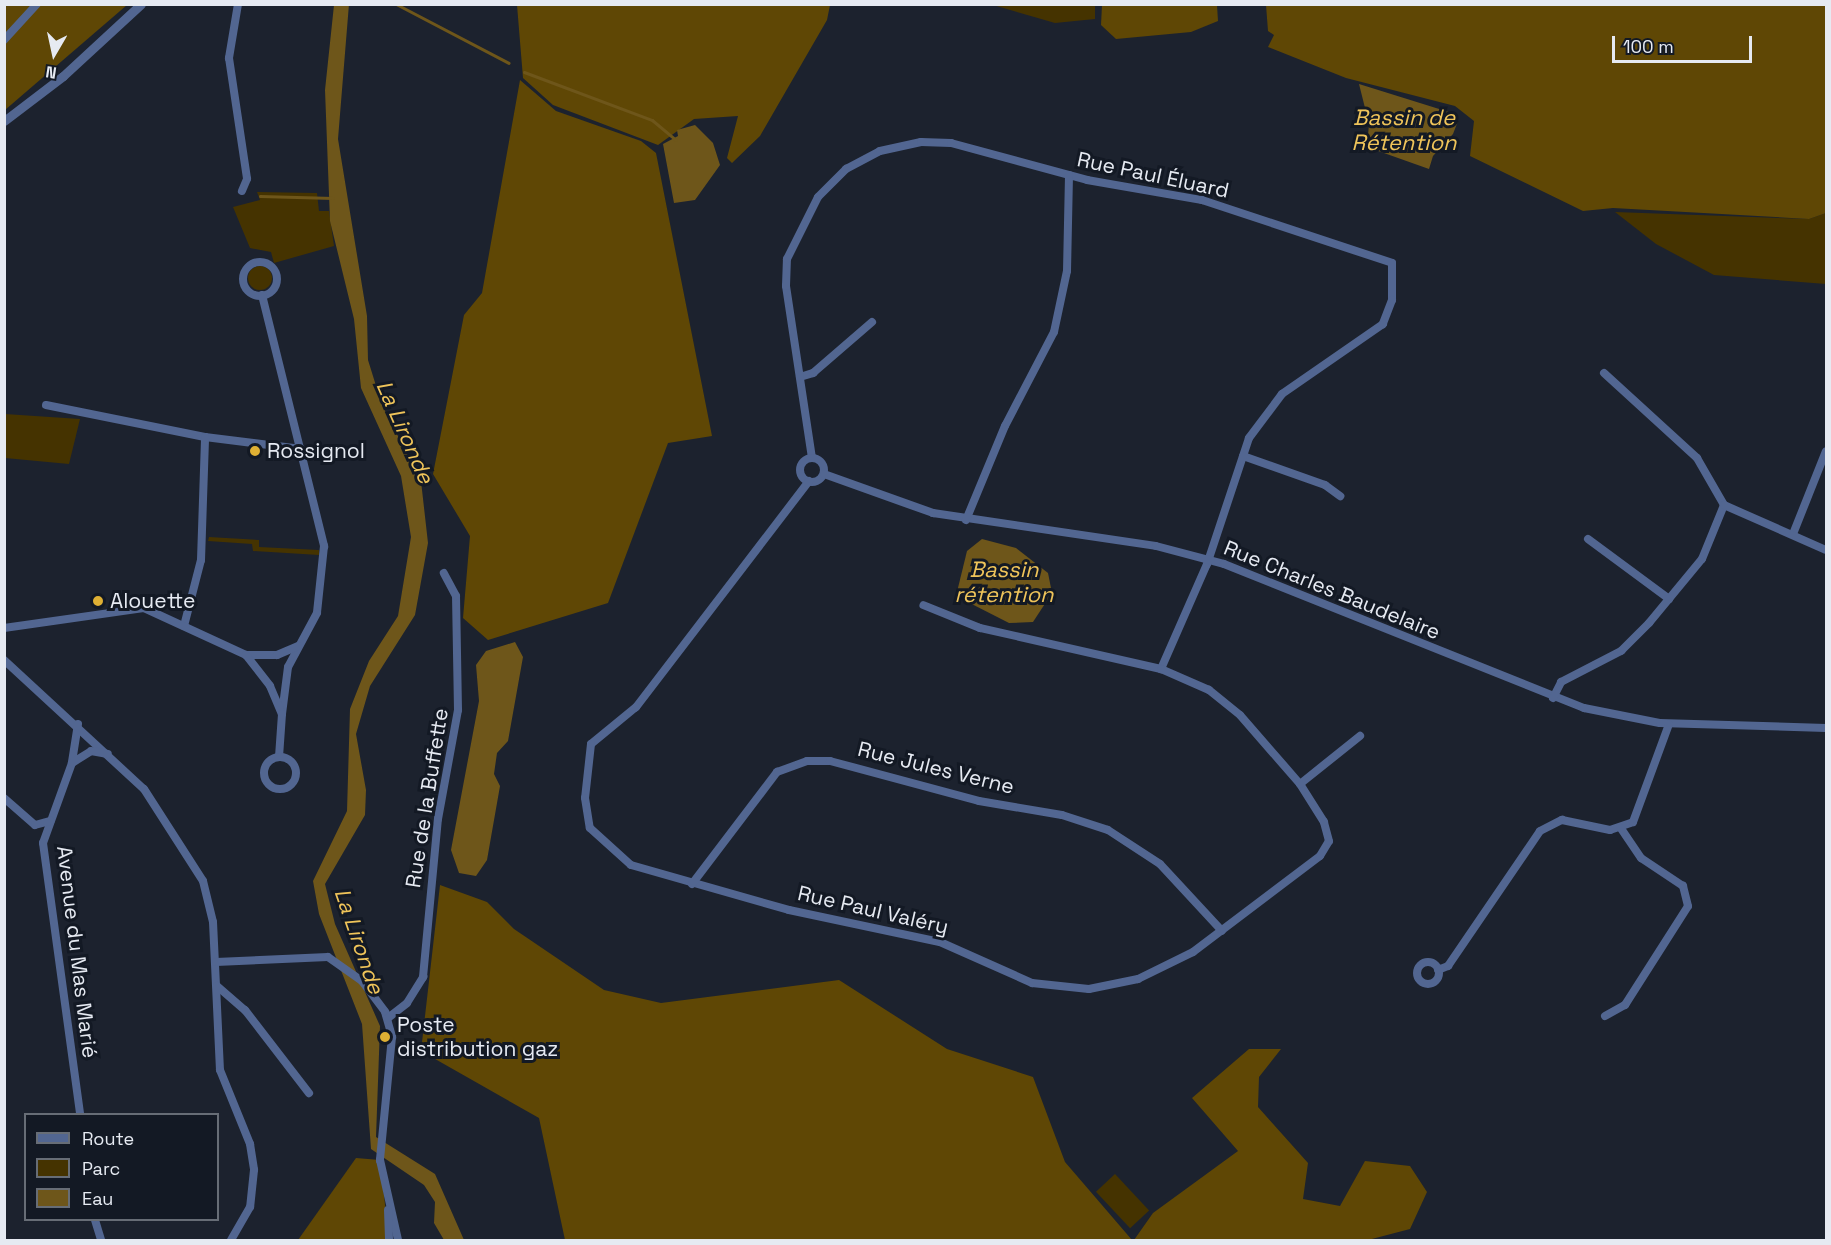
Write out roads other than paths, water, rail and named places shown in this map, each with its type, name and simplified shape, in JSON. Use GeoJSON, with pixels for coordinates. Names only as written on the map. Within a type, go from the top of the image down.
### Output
{"type":"FeatureCollection","features":[{"type":"Feature","properties":{"kind":"street"},"geometry":{"type":"LineString","coordinates":[[4,40],[37,4]]}},
{"type":"Feature","properties":{"kind":"street"},"geometry":{"type":"LineString","coordinates":[[4,121],[63,76],[141,4]]}},
{"type":"Feature","properties":{"kind":"street"},"geometry":{"type":"LineString","coordinates":[[238,4],[230,58],[247,179],[242,191]]}},
{"type":"Feature","properties":{"kind":"street","name":"Rue Paul Éluard"},"geometry":{"type":"LineString","coordinates":[[812,458],[786,286],[787,259],[812,206],[846,170],[880,151],[936,142],[1069,175],[1202,200],[1392,263],[1392,300],[1383,324],[1282,393],[1258,424],[1243,456],[1209,560],[1161,669]]}},
{"type":"Feature","properties":{"kind":"street"},"geometry":{"type":"LineString","coordinates":[[966,520],[1005,426],[1032,383],[1056,326],[1067,271],[1069,175]]}},
{"type":"Feature","properties":{"kind":"street"},"geometry":{"type":"LineString","coordinates":[[258,262],[270,266],[277,277],[273,289],[262,295],[249,292],[243,280],[247,268],[258,262]]}},
{"type":"Feature","properties":{"kind":"street"},"geometry":{"type":"LineString","coordinates":[[262,295],[324,546],[317,613],[284,678],[279,757]]}},
{"type":"Feature","properties":{"kind":"street"},"geometry":{"type":"LineString","coordinates":[[800,377],[813,373],[872,322]]}},
{"type":"Feature","properties":{"kind":"street"},"geometry":{"type":"LineString","coordinates":[[1604,373],[1697,458],[1724,505],[1827,550]]}},
{"type":"Feature","properties":{"kind":"street"},"geometry":{"type":"LineString","coordinates":[[46,405],[205,437],[301,449]]}},
{"type":"Feature","properties":{"kind":"street"},"geometry":{"type":"LineString","coordinates":[[184,626],[201,560],[205,437]]}},
{"type":"Feature","properties":{"kind":"street"},"geometry":{"type":"LineString","coordinates":[[1793,534],[1827,451]]}},
{"type":"Feature","properties":{"kind":"street"},"geometry":{"type":"LineString","coordinates":[[1243,456],[1325,485],[1340,496]]}},
{"type":"Feature","properties":{"kind":"street"},"geometry":{"type":"LineString","coordinates":[[812,458],[822,463],[824,474],[809,481],[801,468],[812,458]]}},
{"type":"Feature","properties":{"kind":"street","name":"Rue Charles Baudelaire"},"geometry":{"type":"LineString","coordinates":[[824,474],[897,503],[966,520],[1125,541],[1209,560],[1283,585],[1553,698],[1669,724],[1827,728]]}},
{"type":"Feature","properties":{"kind":"street","name":"Rue Paul Valéry"},"geometry":{"type":"LineString","coordinates":[[809,481],[636,707],[595,737],[587,754],[585,815],[599,841],[631,865],[692,884],[940,942],[1022,980],[1062,988],[1138,979],[1178,962],[1222,931],[1326,849],[1327,828],[1300,784],[1230,705],[1161,669],[980,628],[923,605]]}},
{"type":"Feature","properties":{"kind":"street"},"geometry":{"type":"LineString","coordinates":[[1553,698],[1561,682],[1633,640],[1702,559],[1724,505]]}},
{"type":"Feature","properties":{"kind":"street"},"geometry":{"type":"LineString","coordinates":[[1588,539],[1669,599]]}},
{"type":"Feature","properties":{"kind":"street","name":"Rue de la Buffette"},"geometry":{"type":"LineString","coordinates":[[388,1018],[412,997],[425,967],[438,819],[459,703],[456,596],[444,573]]}},
{"type":"Feature","properties":{"kind":"street"},"geometry":{"type":"LineString","coordinates":[[4,626],[144,608],[246,655],[277,655],[300,644]]}},
{"type":"Feature","properties":{"kind":"street"},"geometry":{"type":"LineString","coordinates":[[246,655],[270,686],[282,714]]}},
{"type":"Feature","properties":{"kind":"street"},"geometry":{"type":"LineString","coordinates":[[4,660],[112,755],[144,789],[197,867],[209,902],[216,962],[220,1070],[250,1144],[254,1170],[250,1207],[231,1240]]}},
{"type":"Feature","properties":{"kind":"street","name":"Avenue du Mas Marié"},"geometry":{"type":"LineString","coordinates":[[78,724],[72,763],[43,843],[80,1113]]}},
{"type":"Feature","properties":{"kind":"street"},"geometry":{"type":"LineString","coordinates":[[1621,828],[1640,810],[1669,724]]}},
{"type":"Feature","properties":{"kind":"street"},"geometry":{"type":"LineString","coordinates":[[1300,784],[1360,736]]}},
{"type":"Feature","properties":{"kind":"street"},"geometry":{"type":"LineString","coordinates":[[72,763],[91,751],[112,755]]}},
{"type":"Feature","properties":{"kind":"street"},"geometry":{"type":"LineString","coordinates":[[279,757],[291,761],[296,772],[292,784],[279,789],[269,785],[264,773],[270,760],[279,757]]}},
{"type":"Feature","properties":{"kind":"street","name":"Rue Jules Verne"},"geometry":{"type":"LineString","coordinates":[[692,884],[777,772],[807,760],[830,761],[962,797],[1062,815],[1108,830],[1160,864],[1222,931]]}},
{"type":"Feature","properties":{"kind":"street"},"geometry":{"type":"LineString","coordinates":[[4,798],[30,823],[43,843]]}},
{"type":"Feature","properties":{"kind":"street"},"geometry":{"type":"LineString","coordinates":[[1438,970],[1448,966],[1540,831],[1562,820],[1621,828],[1641,858],[1683,886],[1688,906],[1625,1005],[1605,1016]]}},
{"type":"Feature","properties":{"kind":"street"},"geometry":{"type":"LineString","coordinates":[[30,823],[50,821]]}},
{"type":"Feature","properties":{"kind":"street"},"geometry":{"type":"LineString","coordinates":[[216,962],[322,955],[342,965],[366,986],[388,1018],[392,1037],[380,1135],[380,1160],[398,1240]]}},
{"type":"Feature","properties":{"kind":"street"},"geometry":{"type":"LineString","coordinates":[[217,986],[239,1003],[309,1094]]}},
{"type":"Feature","properties":{"kind":"street"},"geometry":{"type":"LineString","coordinates":[[388,1191],[389,1240]]}},
{"type":"Feature","properties":{"kind":"street"},"geometry":{"type":"LineString","coordinates":[[95,1221],[101,1240]]}},
{"type":"Feature","properties":{"kind":"water"},"geometry":{"type":"Polygon","coordinates":[[[349,4],[338,139],[367,316],[368,360],[382,405],[421,481],[428,543],[415,615],[370,686],[356,734],[366,790],[365,815],[325,884],[335,924],[380,1026],[376,1137],[435,1174],[464,1240],[444,1240],[434,1223],[435,1202],[424,1185],[371,1149],[362,1024],[319,914],[313,881],[347,811],[350,709],[369,661],[398,616],[411,537],[401,476],[361,388],[354,319],[330,221],[325,90],[334,5],[349,4]]]}},
{"type":"Feature","properties":{"kind":"water","name":"Bassin de Rétention"},"geometry":{"type":"Polygon","coordinates":[[[1359,84],[1452,113],[1458,121],[1453,134],[1433,156],[1429,169],[1367,147],[1369,124],[1359,84]]]}},
{"type":"Feature","properties":{"kind":"water"},"geometry":{"type":"Polygon","coordinates":[[[695,125],[713,143],[720,165],[695,200],[674,203],[663,144],[678,136],[677,130],[695,125]]]}},
{"type":"Feature","properties":{"kind":"water","name":"Bassin rétention"},"geometry":{"type":"Polygon","coordinates":[[[982,539],[1016,548],[1048,573],[1052,593],[1033,622],[1009,623],[956,596],[967,551],[982,539]]]}},
{"type":"Feature","properties":{"kind":"water"},"geometry":{"type":"Polygon","coordinates":[[[515,642],[523,657],[508,741],[497,753],[494,774],[500,786],[487,860],[476,876],[459,873],[451,850],[479,701],[476,665],[486,651],[515,642]]]}},
{"type":"Feature","properties":{"kind":"waterway"},"geometry":{"type":"LineString","coordinates":[[396,4],[509,63]]}},
{"type":"Feature","properties":{"kind":"waterway"},"geometry":{"type":"LineString","coordinates":[[524,72],[652,120],[676,140]]}},
{"type":"Feature","properties":{"kind":"waterway"},"geometry":{"type":"LineString","coordinates":[[260,196],[333,198]]}},
{"type":"Feature","properties":{"kind":"place","name":"Rossignol"},"geometry":{"type":"Point","coordinates":[255,451]}},
{"type":"Feature","properties":{"kind":"place","name":"Alouette"},"geometry":{"type":"Point","coordinates":[98,601]}},
{"type":"Feature","properties":{"kind":"place","name":"Poste distribution gaz"},"geometry":{"type":"Point","coordinates":[385,1037]}},
{"type":"Feature","properties":{"kind":"water label","name":"La Lironde"},"geometry":{"type":"Point","coordinates":[405,432]}},
{"type":"Feature","properties":{"kind":"water label","name":"La Lironde"},"geometry":{"type":"Point","coordinates":[359,941]}}]}
